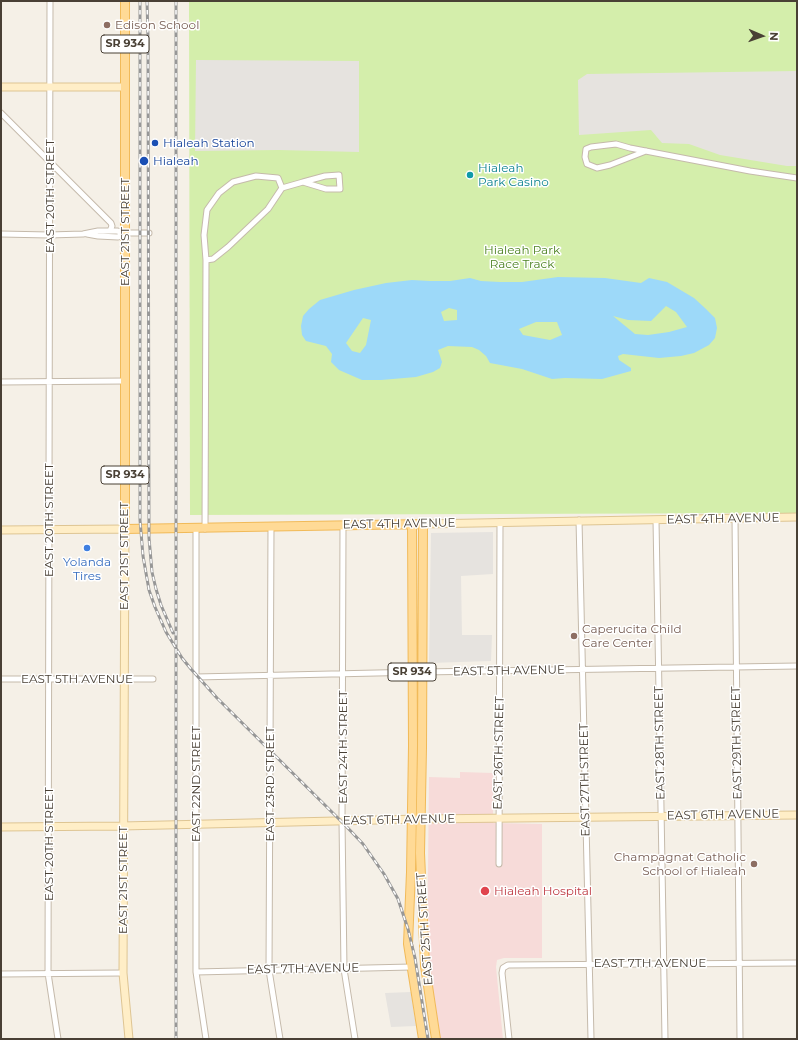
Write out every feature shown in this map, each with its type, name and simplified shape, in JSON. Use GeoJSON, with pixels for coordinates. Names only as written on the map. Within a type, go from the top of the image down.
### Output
{"type":"FeatureCollection","features":[{"type":"Feature","properties":{"kind":"main road","name":"EAST 21ST STREET"},"geometry":{"type":"LineString","coordinates":[[125,1],[124,679],[122,826],[123,973],[129,1039]]}},
{"type":"Feature","properties":{"kind":"main road"},"geometry":{"type":"LineString","coordinates":[[1,87],[125,87]]}},
{"type":"Feature","properties":{"kind":"main road","name":"EAST 4TH AVENUE"},"geometry":{"type":"LineString","coordinates":[[1,530],[200,529],[579,520],[797,517]]}},
{"type":"Feature","properties":{"kind":"main road","name":"SR 934"},"geometry":{"type":"LineString","coordinates":[[412,524],[412,819],[408,944],[423,1039]]}},
{"type":"Feature","properties":{"kind":"main road","name":"SR 934"},"geometry":{"type":"LineString","coordinates":[[421,819],[423,524]]}},
{"type":"Feature","properties":{"kind":"main road","name":"EAST 6TH AVENUE"},"geometry":{"type":"LineString","coordinates":[[1,827],[122,826],[412,819],[797,815]]}},
{"type":"Feature","properties":{"kind":"main road","name":"EAST 25TH STREET"},"geometry":{"type":"LineString","coordinates":[[421,819],[420,853],[425,966],[436,1039]]}},
{"type":"Feature","properties":{"kind":"street","name":"EAST 20TH STREET"},"geometry":{"type":"LineString","coordinates":[[50,1],[48,530],[50,679],[48,973],[58,1039]]}},
{"type":"Feature","properties":{"kind":"street"},"geometry":{"type":"LineString","coordinates":[[1,113],[105,216],[112,226],[110,231]]}},
{"type":"Feature","properties":{"kind":"street"},"geometry":{"type":"LineString","coordinates":[[646,151],[610,165],[597,168],[586,164],[586,149],[602,144],[616,144],[750,171],[797,178]]}},
{"type":"Feature","properties":{"kind":"street"},"geometry":{"type":"LineString","coordinates":[[206,260],[213,259],[252,226],[268,209],[282,188],[303,182],[325,176],[339,175],[340,189],[326,189],[303,182]]}},
{"type":"Feature","properties":{"kind":"street","name":"EAST 22ND STREET"},"geometry":{"type":"LineString","coordinates":[[206,1039],[196,972],[196,677],[206,260],[204,235],[207,210],[219,193],[233,182],[256,176],[278,178],[282,188]]}},
{"type":"Feature","properties":{"kind":"street"},"geometry":{"type":"LineString","coordinates":[[84,234],[98,231],[149,233]]}},
{"type":"Feature","properties":{"kind":"street"},"geometry":{"type":"LineString","coordinates":[[1,234],[84,234],[118,237],[125,233]]}},
{"type":"Feature","properties":{"kind":"street"},"geometry":{"type":"LineString","coordinates":[[1,382],[125,381]]}},
{"type":"Feature","properties":{"kind":"street","name":"EAST 29TH STREET"},"geometry":{"type":"LineString","coordinates":[[735,518],[740,1039]]}},
{"type":"Feature","properties":{"kind":"street","name":"EAST 27TH STREET"},"geometry":{"type":"LineString","coordinates":[[579,520],[591,1039]]}},
{"type":"Feature","properties":{"kind":"street","name":"EAST 28TH STREET"},"geometry":{"type":"LineString","coordinates":[[656,520],[665,1039]]}},
{"type":"Feature","properties":{"kind":"street","name":"EAST 26TH STREET"},"geometry":{"type":"LineString","coordinates":[[499,864],[500,522]]}},
{"type":"Feature","properties":{"kind":"street","name":"EAST 24TH STREET"},"geometry":{"type":"LineString","coordinates":[[343,526],[342,821],[344,969],[355,1039]]}},
{"type":"Feature","properties":{"kind":"street","name":"EAST 23RD STREET"},"geometry":{"type":"LineString","coordinates":[[270,527],[269,970],[280,1039]]}},
{"type":"Feature","properties":{"kind":"street","name":"EAST 5TH AVENUE"},"geometry":{"type":"LineString","coordinates":[[196,677],[343,673],[797,666]]}},
{"type":"Feature","properties":{"kind":"street","name":"EAST 5TH AVENUE"},"geometry":{"type":"LineString","coordinates":[[1,679],[154,679]]}},
{"type":"Feature","properties":{"kind":"street","name":"EAST 7TH AVENUE"},"geometry":{"type":"LineString","coordinates":[[509,1039],[502,973],[503,968],[508,965],[797,963]]}},
{"type":"Feature","properties":{"kind":"street","name":"EAST 7TH AVENUE"},"geometry":{"type":"LineString","coordinates":[[196,972],[411,967]]}},
{"type":"Feature","properties":{"kind":"street"},"geometry":{"type":"LineString","coordinates":[[1,974],[123,973]]}},
{"type":"Feature","properties":{"kind":"shaded area"},"geometry":{"type":"Polygon","coordinates":[[[196,60],[359,61],[359,152],[279,150],[195,151],[196,60]]]}},
{"type":"Feature","properties":{"kind":"shaded area"},"geometry":{"type":"Polygon","coordinates":[[[797,71],[797,166],[787,166],[720,155],[689,144],[662,143],[651,130],[579,135],[578,80],[587,74],[797,71]]]}},
{"type":"Feature","properties":{"kind":"shaded area"},"geometry":{"type":"Polygon","coordinates":[[[493,532],[493,574],[461,576],[462,635],[492,635],[491,661],[429,663],[431,533],[493,532]]]}},
{"type":"Feature","properties":{"kind":"shaded area","name":"Hialeah Hospital"},"geometry":{"type":"Polygon","coordinates":[[[460,772],[493,773],[493,823],[542,824],[542,958],[504,958],[497,960],[496,967],[503,1039],[440,1039],[427,961],[429,777],[460,778],[460,772]]]}},
{"type":"Feature","properties":{"kind":"shaded area"},"geometry":{"type":"Polygon","coordinates":[[[411,992],[416,1026],[391,1027],[385,993],[411,992]]]}},
{"type":"Feature","properties":{"kind":"green space","name":"Hialeah Park Race Track"},"geometry":{"type":"Polygon","coordinates":[[[189,1],[797,1],[797,513],[190,515],[189,1]]]}},
{"type":"Feature","properties":{"kind":"water"},"geometry":{"type":"Polygon","coordinates":[[[558,277],[605,278],[641,283],[649,278],[667,282],[694,298],[715,318],[717,328],[715,338],[709,345],[694,353],[681,356],[659,358],[623,354],[618,356],[619,360],[631,368],[631,371],[602,379],[552,379],[522,369],[490,363],[486,356],[479,350],[472,347],[448,346],[438,350],[442,362],[440,368],[433,372],[416,377],[362,380],[339,370],[331,362],[332,354],[326,346],[306,341],[302,335],[301,326],[303,316],[309,309],[320,300],[354,290],[386,283],[412,280],[450,281],[470,278],[481,281],[522,282],[558,277]],[[666,306],[651,321],[628,320],[613,316],[635,334],[648,335],[669,332],[687,327],[676,312],[666,306]],[[449,308],[441,312],[444,321],[457,320],[457,310],[449,308]],[[363,318],[346,343],[352,351],[360,353],[366,345],[371,320],[363,318]],[[536,322],[519,329],[523,335],[550,340],[562,335],[557,322],[536,322]]]}},
{"type":"Feature","properties":{"kind":"railway"},"geometry":{"type":"LineString","coordinates":[[140,1],[140,520],[143,556],[149,590],[166,632],[182,658],[191,669],[217,698],[363,844],[384,874],[398,899],[408,929],[415,958],[428,1039]]}},
{"type":"Feature","properties":{"kind":"railway"},"geometry":{"type":"LineString","coordinates":[[147,1],[149,538],[152,572],[156,589],[173,633]]}},
{"type":"Feature","properties":{"kind":"railway"},"geometry":{"type":"LineString","coordinates":[[176,1],[176,1039]]}},
{"type":"Feature","properties":{"kind":"place","name":"Edison School"},"geometry":{"type":"Point","coordinates":[107,25]}},
{"type":"Feature","properties":{"kind":"place","name":"Hialeah Station"},"geometry":{"type":"Point","coordinates":[155,143]}},
{"type":"Feature","properties":{"kind":"place","name":"Hialeah"},"geometry":{"type":"Point","coordinates":[144,161]}},
{"type":"Feature","properties":{"kind":"place","name":"Hialeah Park Casino"},"geometry":{"type":"Point","coordinates":[470,175]}},
{"type":"Feature","properties":{"kind":"place","name":"Yolanda Tires"},"geometry":{"type":"Point","coordinates":[87,548]}},
{"type":"Feature","properties":{"kind":"place","name":"Caperucita Child Care Center"},"geometry":{"type":"Point","coordinates":[574,636]}},
{"type":"Feature","properties":{"kind":"place","name":"Champagnat Catholic School of Hialeah"},"geometry":{"type":"Point","coordinates":[754,864]}},
{"type":"Feature","properties":{"kind":"place","name":"Hialeah Hospital"},"geometry":{"type":"Point","coordinates":[485,891]}}]}
